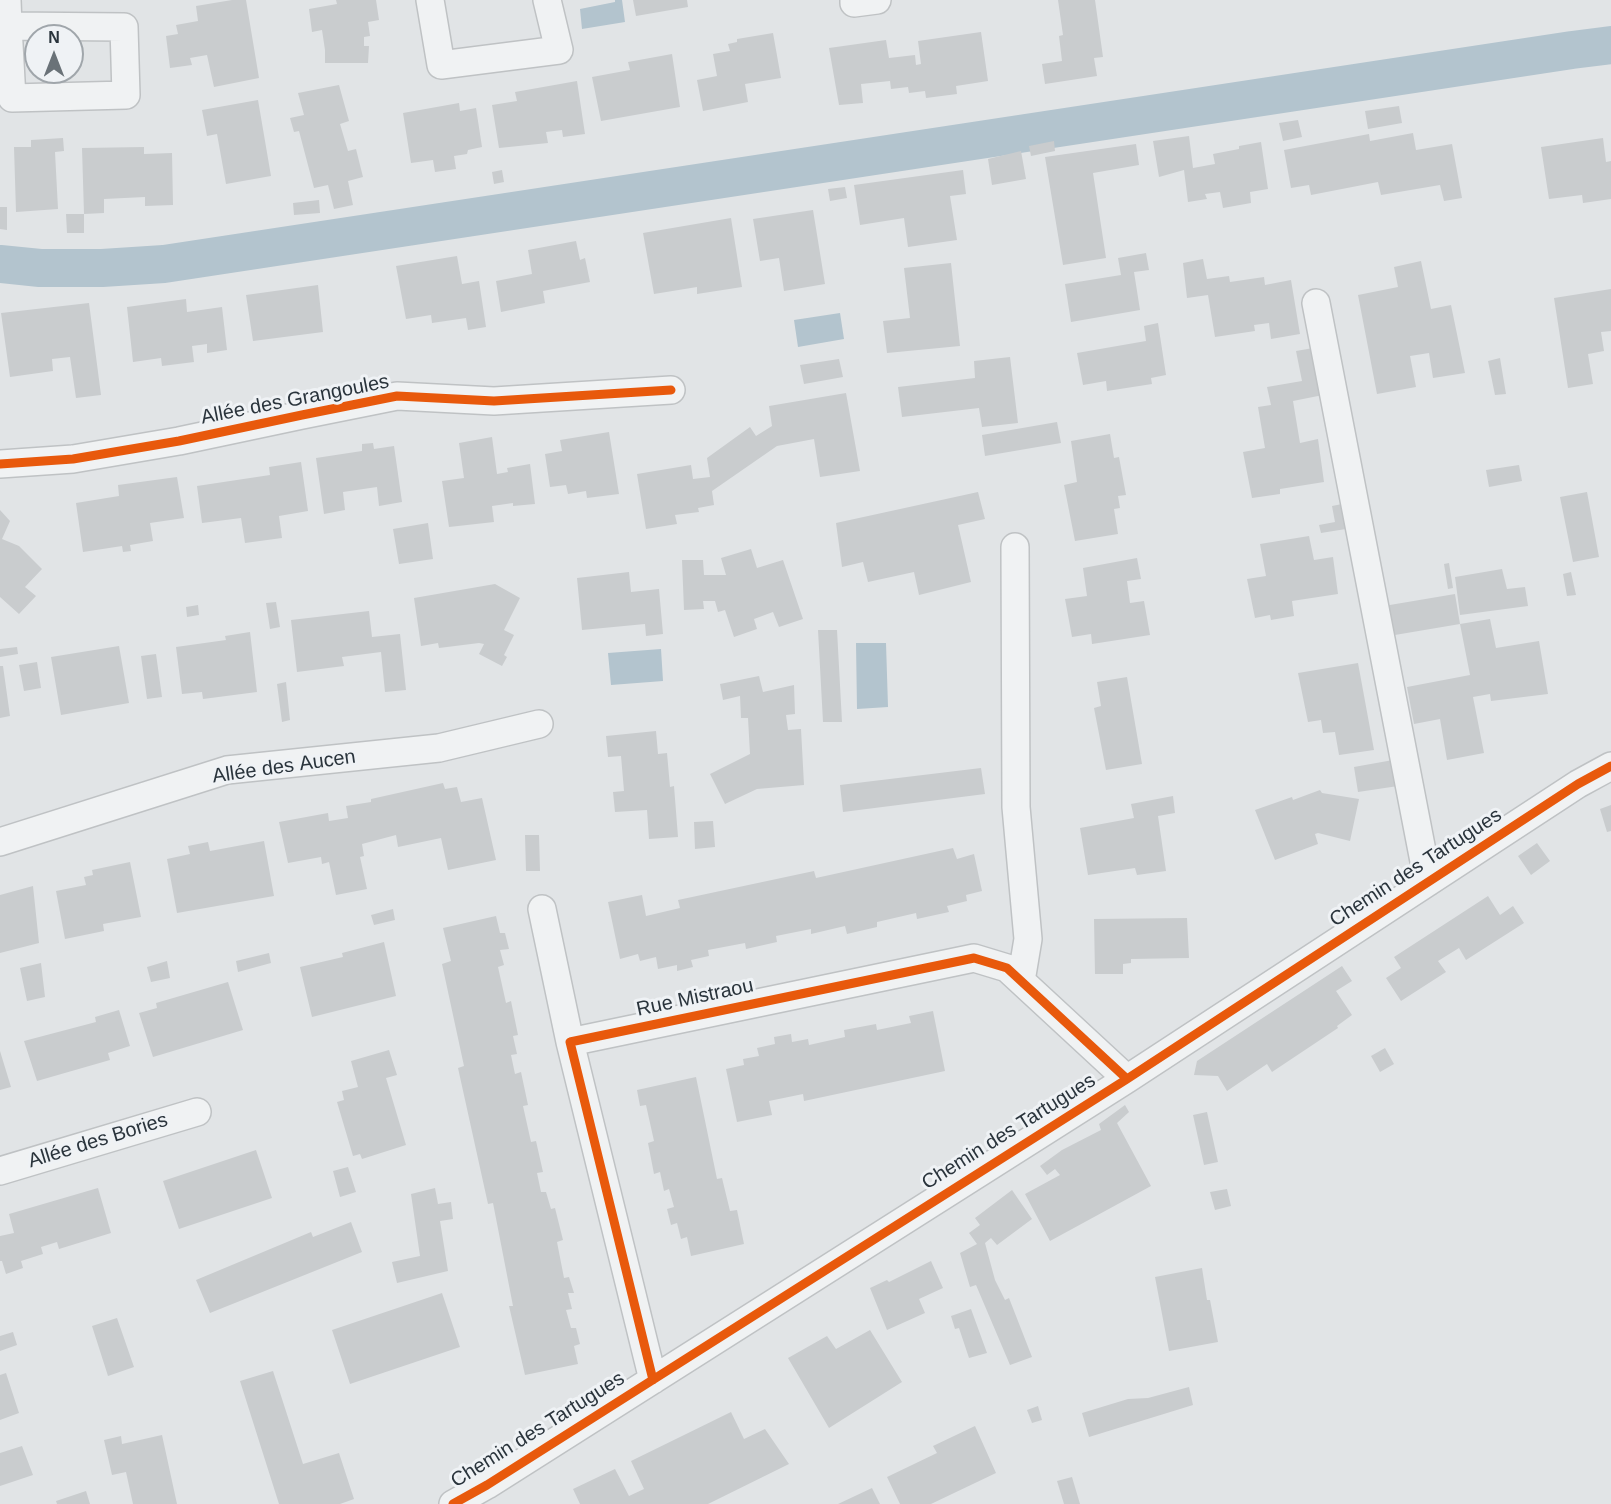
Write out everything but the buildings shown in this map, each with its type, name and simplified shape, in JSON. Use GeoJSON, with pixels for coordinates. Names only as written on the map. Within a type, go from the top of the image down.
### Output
{"type":"FeatureCollection","features":[{"type":"Feature","properties":{"kind":"street"},"geometry":{"type":"LineString","coordinates":[[430,0],[441,65],[559,50],[547,0]]}},
{"type":"Feature","properties":{"kind":"street"},"geometry":{"type":"LineString","coordinates":[[854,0],[855,3],[877,0]]}},
{"type":"Feature","properties":{"kind":"street"},"geometry":{"type":"LineString","coordinates":[[8,13],[124,27],[126,95],[12,98],[8,13]]}},
{"type":"Feature","properties":{"kind":"street"},"geometry":{"type":"LineString","coordinates":[[1316,303],[1428,882]]}},
{"type":"Feature","properties":{"kind":"street","name":"Allée des Grangoules"},"geometry":{"type":"LineString","coordinates":[[0,464],[73,459],[179,441],[397,396],[494,401],[671,390]]}},
{"type":"Feature","properties":{"kind":"street"},"geometry":{"type":"LineString","coordinates":[[1015,547],[1016,807],[1028,939],[1021,981]]}},
{"type":"Feature","properties":{"kind":"street","name":"Allée des Aucen"},"geometry":{"type":"LineString","coordinates":[[0,842],[227,770],[439,748],[539,724]]}},
{"type":"Feature","properties":{"kind":"street","name":"Chemin des Tartugues"},"geometry":{"type":"LineString","coordinates":[[453,1504],[492,1494],[653,1380],[1127,1079],[1578,784],[1611,766]]}},
{"type":"Feature","properties":{"kind":"street"},"geometry":{"type":"LineString","coordinates":[[542,909],[570,1042],[653,1380]]}},
{"type":"Feature","properties":{"kind":"street","name":"Rue Mistraou"},"geometry":{"type":"LineString","coordinates":[[570,1042],[974,958],[1007,968],[1127,1079]]}},
{"type":"Feature","properties":{"kind":"street","name":"Allée des Bories"},"geometry":{"type":"LineString","coordinates":[[0,1171],[197,1112]]}},
{"type":"Feature","properties":{"kind":"shaded area"},"geometry":{"type":"Polygon","coordinates":[[[615,0],[622,0],[625,22],[582,29],[580,9],[615,2],[615,0]]]}},
{"type":"Feature","properties":{"kind":"shaded area"},"geometry":{"type":"Polygon","coordinates":[[[840,313],[844,339],[798,347],[794,320],[840,313]]]}},
{"type":"Feature","properties":{"kind":"shaded area"},"geometry":{"type":"Polygon","coordinates":[[[856,643],[886,643],[888,707],[857,709],[856,643]]]}},
{"type":"Feature","properties":{"kind":"shaded area"},"geometry":{"type":"Polygon","coordinates":[[[661,649],[663,681],[611,685],[608,653],[661,649]]]}},
{"type":"Feature","properties":{"kind":"waterway"},"geometry":{"type":"LineString","coordinates":[[0,264],[40,268],[102,268],[164,264],[1611,45]]}},
{"type":"Feature","properties":{"kind":"cycle path"},"geometry":{"type":"LineString","coordinates":[[0,464],[73,459],[179,441],[397,396],[494,401],[671,390]]}},
{"type":"Feature","properties":{"kind":"cycle path"},"geometry":{"type":"LineString","coordinates":[[453,1504],[487,1485],[1127,1079],[1578,784],[1611,766]]}},
{"type":"Feature","properties":{"kind":"cycle path"},"geometry":{"type":"LineString","coordinates":[[653,1380],[570,1042],[974,958],[1007,968],[1127,1079]]}}]}
